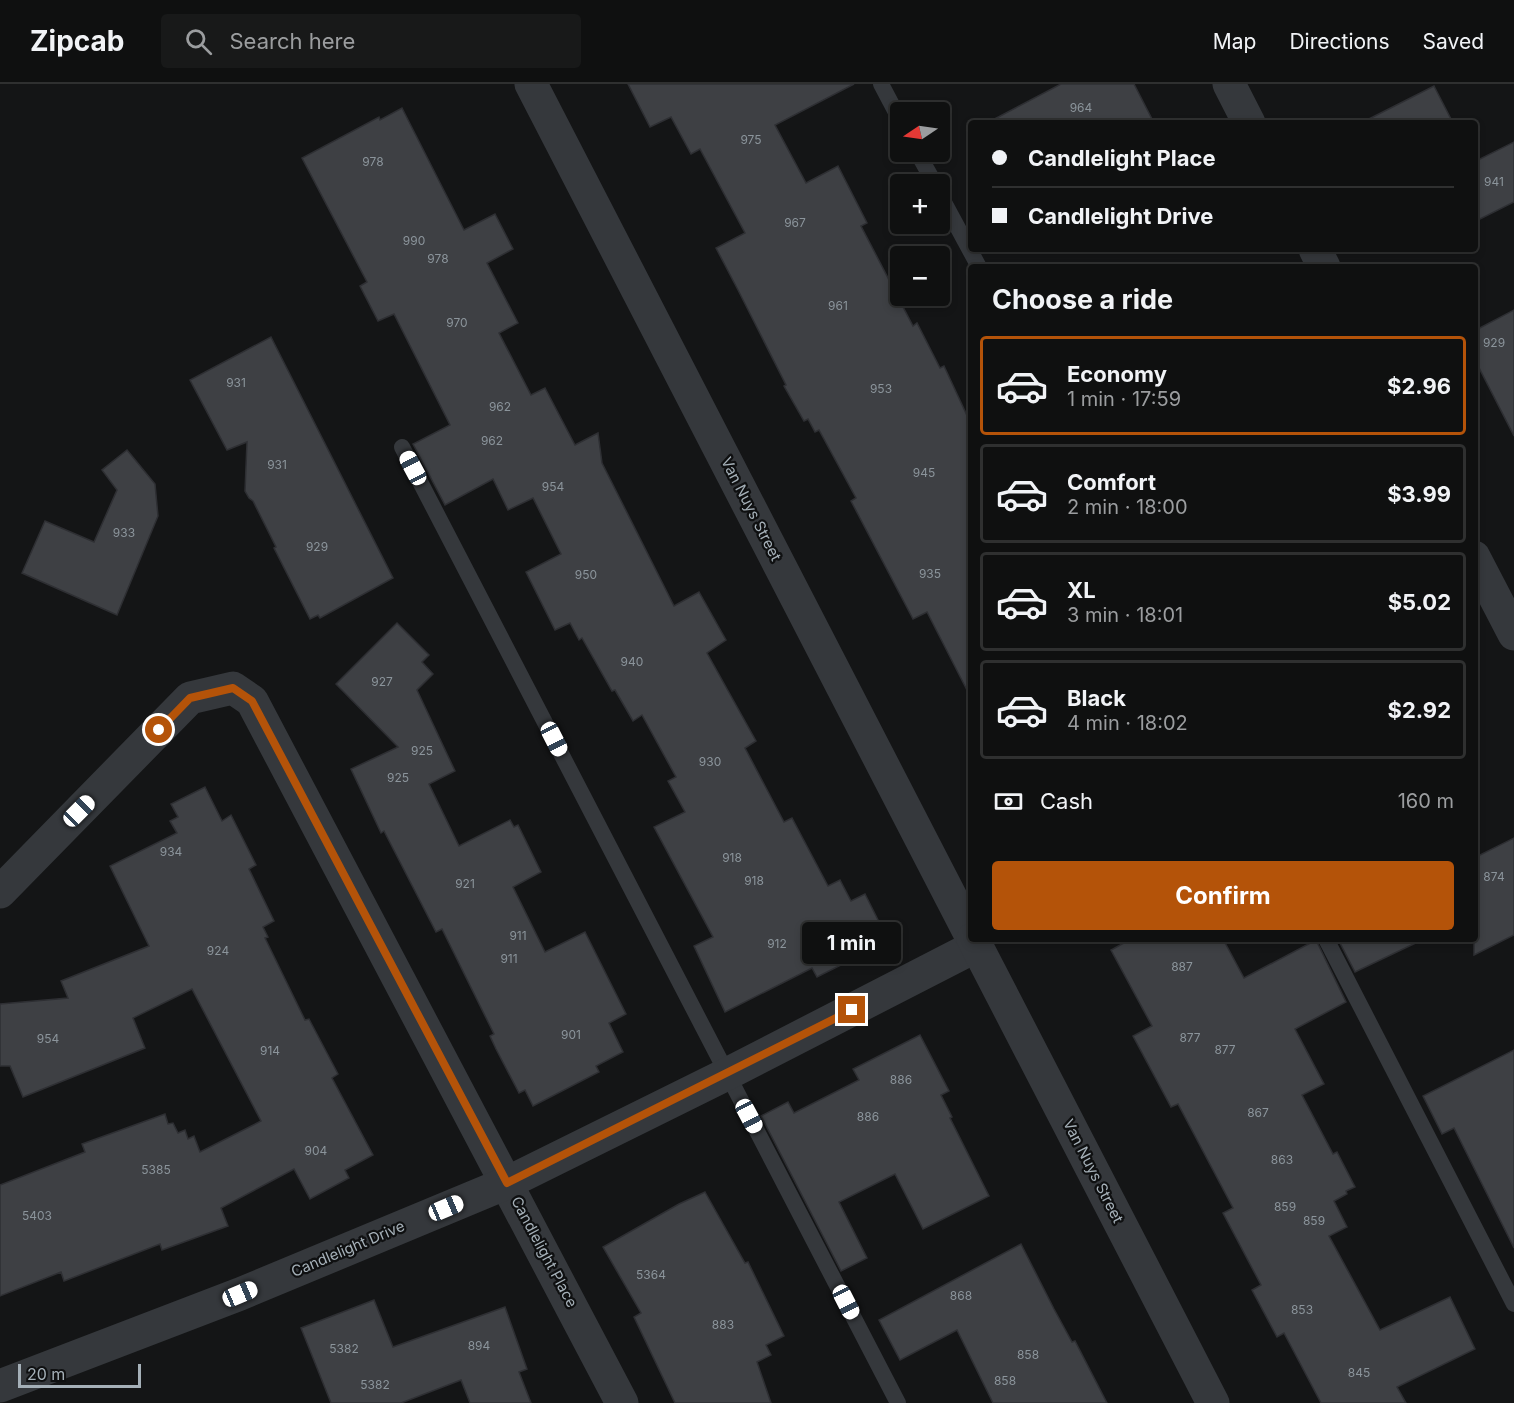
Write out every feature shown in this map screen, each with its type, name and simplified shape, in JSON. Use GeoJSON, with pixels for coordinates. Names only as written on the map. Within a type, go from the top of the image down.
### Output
{"type":"FeatureCollection","features":[{"type":"Feature","properties":{"kind":"street","name":"Van Nuys Street"},"geometry":{"type":"LineString","coordinates":[[531,84],[968,930]]}},
{"type":"Feature","properties":{"kind":"street"},"geometry":{"type":"LineString","coordinates":[[1229,84],[1247,120]]}},
{"type":"Feature","properties":{"kind":"street"},"geometry":{"type":"LineString","coordinates":[[1478,565],[1514,634]]}},
{"type":"Feature","properties":{"kind":"street","name":"Candlelight Place"},"geometry":{"type":"LineString","coordinates":[[0,892],[190,698],[233,688],[252,701],[622,1403]]}},
{"type":"Feature","properties":{"kind":"street","name":"Candlelight Drive"},"geometry":{"type":"LineString","coordinates":[[0,1386],[240,1294],[507,1183],[727,1074],[969,942]]}},
{"type":"Feature","properties":{"kind":"street","name":"Van Nuys Street"},"geometry":{"type":"LineString","coordinates":[[974,942],[1213,1403]]}},
{"type":"Feature","properties":{"kind":"lane"},"geometry":{"type":"LineString","coordinates":[[881,84],[890,102]]}},
{"type":"Feature","properties":{"kind":"lane"},"geometry":{"type":"LineString","coordinates":[[950,213],[968,247]]}},
{"type":"Feature","properties":{"kind":"lane"},"geometry":{"type":"LineString","coordinates":[[402,447],[898,1403]]}},
{"type":"Feature","properties":{"kind":"lane"},"geometry":{"type":"LineString","coordinates":[[1328,942],[1514,1304]]}},
{"type":"Feature","properties":{"kind":"building"},"geometry":{"type":"Polygon","coordinates":[[[628,84],[854,84],[775,125],[806,183],[838,166],[867,223],[861,226],[890,282],[890,306],[903,306],[913,326],[917,323],[940,368],[944,366],[968,418],[968,692],[927,612],[913,619],[851,501],[856,498],[819,430],[815,432],[808,419],[804,421],[784,386],[786,385],[716,248],[745,233],[700,149],[691,154],[671,117],[650,127],[628,84]]]}},
{"type":"Feature","properties":{"kind":"building"},"geometry":{"type":"Polygon","coordinates":[[[1061,84],[1134,84],[1152,120],[993,120],[1061,84]]]}},
{"type":"Feature","properties":{"kind":"building"},"geometry":{"type":"Polygon","coordinates":[[[1434,86],[1451,120],[1367,120],[1434,86]]]}},
{"type":"Feature","properties":{"kind":"building"},"geometry":{"type":"Polygon","coordinates":[[[402,108],[464,230],[495,214],[513,249],[487,263],[518,323],[499,333],[531,395],[545,388],[575,445],[598,433],[602,463],[674,606],[699,592],[726,640],[707,653],[756,741],[745,748],[784,822],[792,818],[828,886],[840,880],[851,901],[865,894],[883,930],[870,937],[872,940],[867,942],[871,950],[817,977],[812,968],[725,1012],[694,946],[713,937],[654,827],[685,812],[668,781],[676,777],[642,715],[633,721],[615,690],[612,691],[582,638],[579,640],[570,623],[555,630],[526,572],[561,554],[533,498],[508,510],[493,479],[445,505],[413,444],[450,425],[394,314],[378,321],[360,286],[367,282],[302,158],[379,117],[380,120],[402,108]]]}},
{"type":"Feature","properties":{"kind":"building"},"geometry":{"type":"Polygon","coordinates":[[[1514,142],[1514,202],[1478,220],[1478,160],[1514,142]]]}},
{"type":"Feature","properties":{"kind":"building"},"geometry":{"type":"Polygon","coordinates":[[[1514,310],[1514,436],[1478,366],[1478,329],[1514,310]]]}},
{"type":"Feature","properties":{"kind":"building"},"geometry":{"type":"Polygon","coordinates":[[[271,337],[393,578],[320,618],[318,615],[310,619],[253,501],[245,491],[247,442],[227,450],[190,380],[271,337]]]}},
{"type":"Feature","properties":{"kind":"building"},"geometry":{"type":"Polygon","coordinates":[[[127,450],[155,484],[158,516],[117,615],[22,573],[45,521],[94,542],[117,490],[102,470],[127,450]]]}},
{"type":"Feature","properties":{"kind":"building"},"geometry":{"type":"Polygon","coordinates":[[[397,623],[429,655],[422,662],[433,674],[417,690],[455,771],[429,784],[459,846],[510,820],[514,827],[518,825],[541,872],[513,887],[545,952],[585,932],[626,1014],[609,1023],[623,1052],[596,1066],[599,1072],[533,1106],[525,1090],[519,1093],[490,1036],[494,1034],[442,929],[436,932],[384,831],[381,833],[351,769],[398,747],[336,684],[397,623]]]}},
{"type":"Feature","properties":{"kind":"building"},"geometry":{"type":"Polygon","coordinates":[[[205,787],[222,821],[231,815],[256,865],[249,869],[274,921],[263,927],[268,937],[265,938],[305,1020],[309,1019],[338,1074],[332,1078],[373,1155],[345,1170],[349,1178],[310,1199],[294,1169],[221,1208],[228,1226],[162,1250],[160,1244],[64,1281],[61,1272],[0,1296],[0,1185],[85,1152],[82,1144],[165,1114],[168,1124],[173,1123],[178,1133],[185,1130],[188,1139],[194,1136],[200,1152],[261,1121],[192,989],[133,1018],[145,1048],[23,1097],[10,1066],[0,1066],[0,1004],[68,998],[61,981],[149,946],[110,866],[177,833],[170,821],[178,817],[171,804],[205,787]]]}},
{"type":"Feature","properties":{"kind":"building"},"geometry":{"type":"Polygon","coordinates":[[[1514,838],[1514,935],[1474,955],[1474,942],[1478,942],[1478,856],[1514,838]]]}},
{"type":"Feature","properties":{"kind":"building"},"geometry":{"type":"Polygon","coordinates":[[[1126,942],[1225,942],[1244,978],[1312,942],[1317,942],[1346,1002],[1295,1029],[1324,1084],[1302,1095],[1333,1154],[1337,1152],[1355,1187],[1334,1201],[1347,1227],[1329,1236],[1380,1330],[1450,1297],[1475,1349],[1397,1387],[1406,1403],[1321,1403],[1284,1333],[1277,1337],[1252,1290],[1261,1285],[1223,1213],[1233,1208],[1178,1104],[1171,1107],[1133,1036],[1152,1026],[1111,950],[1126,942]]]}},
{"type":"Feature","properties":{"kind":"building"},"geometry":{"type":"Polygon","coordinates":[[[1340,942],[1418,942],[1355,972],[1340,942]]]}},
{"type":"Feature","properties":{"kind":"building"},"geometry":{"type":"Polygon","coordinates":[[[920,1035],[949,1091],[941,1095],[952,1117],[950,1118],[989,1196],[923,1229],[895,1174],[839,1202],[867,1258],[841,1271],[761,1116],[788,1102],[794,1113],[859,1080],[853,1069],[920,1035]]]}},
{"type":"Feature","properties":{"kind":"building"},"geometry":{"type":"Polygon","coordinates":[[[1514,1050],[1514,1248],[1454,1128],[1442,1134],[1423,1096],[1514,1050]]]}},
{"type":"Feature","properties":{"kind":"building"},"geometry":{"type":"Polygon","coordinates":[[[705,1192],[745,1263],[748,1262],[784,1336],[766,1345],[771,1355],[757,1362],[771,1403],[675,1403],[634,1317],[641,1313],[603,1247],[705,1192]]]}},
{"type":"Feature","properties":{"kind":"building"},"geometry":{"type":"Polygon","coordinates":[[[1021,1244],[1054,1309],[1072,1342],[1075,1341],[1107,1403],[993,1403],[957,1330],[900,1360],[879,1320],[1021,1244]]]}},
{"type":"Feature","properties":{"kind":"building"},"geometry":{"type":"Polygon","coordinates":[[[374,1300],[393,1347],[505,1307],[527,1369],[519,1372],[531,1403],[470,1403],[461,1380],[401,1403],[331,1403],[301,1328],[374,1300]]]}},
{"type":"Feature","properties":{"kind":"route"},"geometry":{"type":"LineString","coordinates":[[159,730],[190,698],[233,688],[252,701],[507,1183],[852,1010]]}}]}
